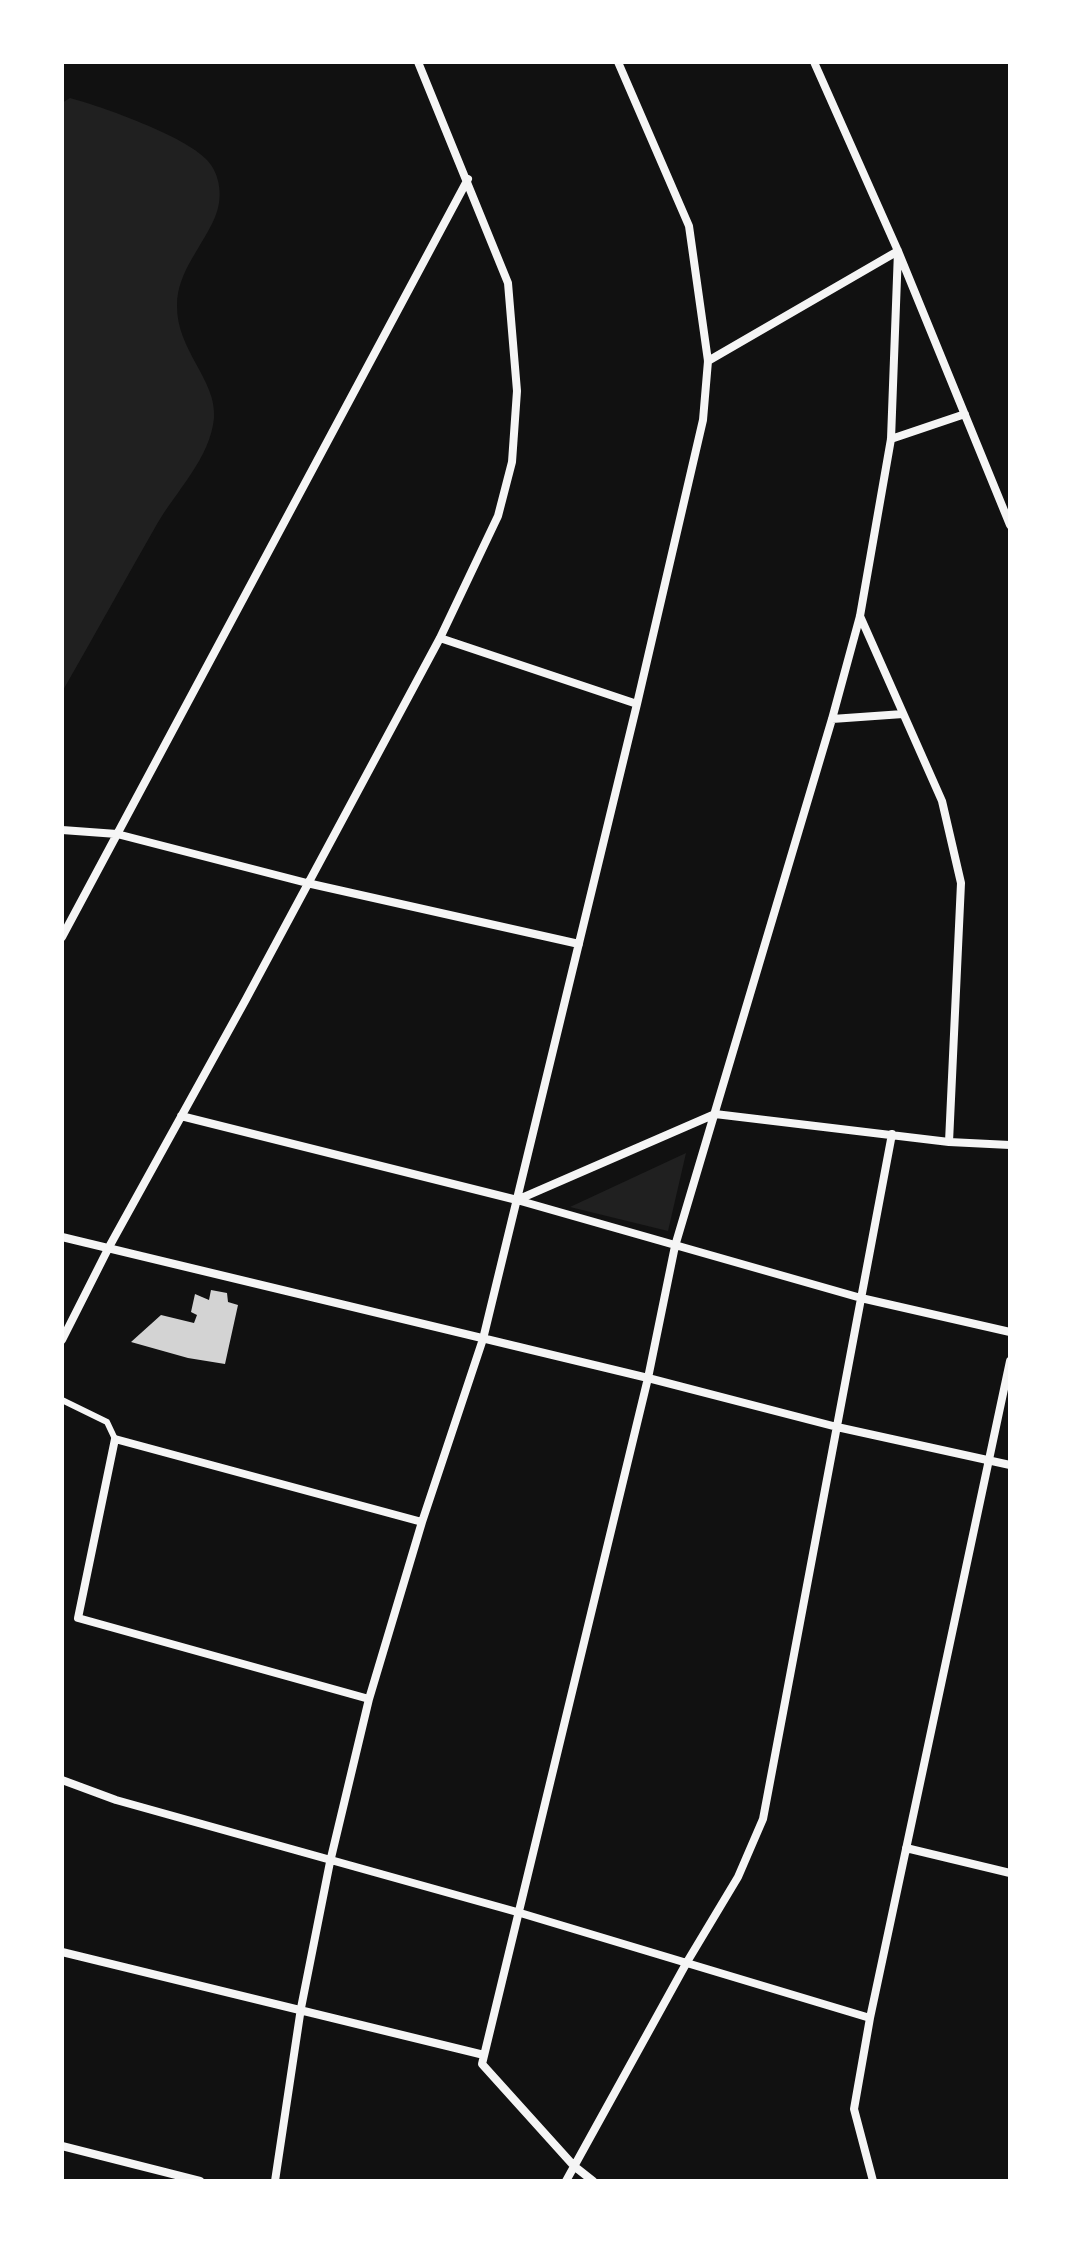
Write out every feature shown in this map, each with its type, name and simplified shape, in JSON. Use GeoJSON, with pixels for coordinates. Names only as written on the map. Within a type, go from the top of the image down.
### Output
{"type":"FeatureCollection","features":[{"type":"Feature","properties":{"kind":"street"},"geometry":{"type":"LineString","coordinates":[[62,1340],[109,1247],[440,638],[498,516],[512,462],[517,391],[508,283],[418,62]]}},
{"type":"Feature","properties":{"kind":"street"},"geometry":{"type":"LineString","coordinates":[[275,2181],[301,2008],[330,1862],[369,1699],[422,1522],[483,1339],[703,420],[708,361],[689,226],[618,62]]}},
{"type":"Feature","properties":{"kind":"street"},"geometry":{"type":"LineString","coordinates":[[814,62],[898,251],[1010,525]]}},
{"type":"Feature","properties":{"kind":"street"},"geometry":{"type":"LineString","coordinates":[[62,937],[468,179]]}},
{"type":"Feature","properties":{"kind":"street"},"geometry":{"type":"LineString","coordinates":[[708,361],[898,251]]}},
{"type":"Feature","properties":{"kind":"street"},"geometry":{"type":"LineString","coordinates":[[593,2181],[574,2166],[482,2064],[648,1378],[675,1246],[860,616],[891,439],[898,251]]}},
{"type":"Feature","properties":{"kind":"street"},"geometry":{"type":"LineString","coordinates":[[891,439],[965,414]]}},
{"type":"Feature","properties":{"kind":"street"},"geometry":{"type":"LineString","coordinates":[[860,616],[942,801],[961,883],[949,1142]]}},
{"type":"Feature","properties":{"kind":"street"},"geometry":{"type":"LineString","coordinates":[[440,638],[637,704]]}},
{"type":"Feature","properties":{"kind":"street"},"geometry":{"type":"LineString","coordinates":[[832,719],[903,714]]}},
{"type":"Feature","properties":{"kind":"street"},"geometry":{"type":"LineString","coordinates":[[62,830],[117,834],[307,883],[579,944]]}},
{"type":"Feature","properties":{"kind":"street"},"geometry":{"type":"LineString","coordinates":[[517,1200],[715,1114],[949,1142],[1010,1145]]}},
{"type":"Feature","properties":{"kind":"street"},"geometry":{"type":"LineString","coordinates":[[181,1116],[517,1200],[861,1298],[1010,1332]]}},
{"type":"Feature","properties":{"kind":"street"},"geometry":{"type":"LineString","coordinates":[[566,2181],[687,1962],[738,1877],[763,1819],[892,1134]]}},
{"type":"Feature","properties":{"kind":"street"},"geometry":{"type":"LineString","coordinates":[[62,1237],[648,1378],[837,1427],[1010,1465]]}},
{"type":"Feature","properties":{"kind":"street"},"geometry":{"type":"LineString","coordinates":[[873,2181],[854,2109],[870,2018],[1010,1361]]}},
{"type":"Feature","properties":{"kind":"street"},"geometry":{"type":"LineString","coordinates":[[369,1699],[78,1618],[115,1439],[422,1522]]}},
{"type":"Feature","properties":{"kind":"street"},"geometry":{"type":"LineString","coordinates":[[62,1780],[116,1800],[517,1912],[870,2018]]}},
{"type":"Feature","properties":{"kind":"street"},"geometry":{"type":"LineString","coordinates":[[906,1848],[1010,1873]]}},
{"type":"Feature","properties":{"kind":"street"},"geometry":{"type":"LineString","coordinates":[[62,1952],[484,2055]]}},
{"type":"Feature","properties":{"kind":"street"},"geometry":{"type":"LineString","coordinates":[[62,2146],[200,2181]]}},
{"type":"Feature","properties":{"kind":"lane"},"geometry":{"type":"LineString","coordinates":[[62,1400],[107,1422],[115,1439]]}},
{"type":"Feature","properties":{"kind":"shaded area"},"geometry":{"type":"Polygon","coordinates":[[[70,98],[143,123],[181,141],[212,166],[220,195],[215,217],[181,281],[177,305],[183,336],[213,404],[211,433],[192,473],[157,524],[62,692],[62,103],[70,98]]]}},
{"type":"Feature","properties":{"kind":"shaded area"},"geometry":{"type":"Polygon","coordinates":[[[686,1153],[668,1231],[570,1207],[686,1153]]]}},
{"type":"Feature","properties":{"kind":"building"},"geometry":{"type":"Polygon","coordinates":[[[211,1290],[227,1293],[228,1302],[238,1305],[225,1364],[188,1358],[131,1342],[161,1315],[194,1323],[197,1315],[191,1312],[195,1294],[209,1300],[211,1290]]]}}]}
